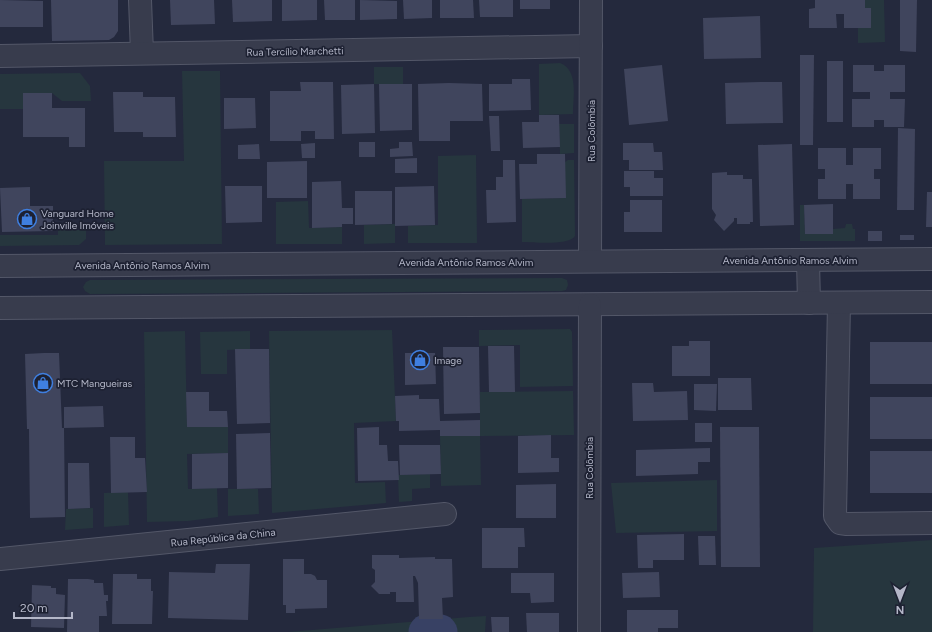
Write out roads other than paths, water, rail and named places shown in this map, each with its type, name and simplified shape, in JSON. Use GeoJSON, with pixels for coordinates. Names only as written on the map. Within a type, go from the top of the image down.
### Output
{"type":"FeatureCollection","features":[{"type":"Feature","properties":{"kind":"street"},"geometry":{"type":"LineString","coordinates":[[140,0],[142,54]]}},
{"type":"Feature","properties":{"kind":"street","name":"Rua Colômbia"},"geometry":{"type":"LineString","coordinates":[[590,261],[591,0]]}},
{"type":"Feature","properties":{"kind":"street","name":"Rua Tercílio Marchetti"},"geometry":{"type":"LineString","coordinates":[[0,56],[591,46]]}},
{"type":"Feature","properties":{"kind":"street","name":"Avenida Antônio Ramos Alvim"},"geometry":{"type":"LineString","coordinates":[[0,266],[932,259]]}},
{"type":"Feature","properties":{"kind":"street"},"geometry":{"type":"LineString","coordinates":[[808,261],[809,303]]}},
{"type":"Feature","properties":{"kind":"street"},"geometry":{"type":"LineString","coordinates":[[0,308],[932,302]]}},
{"type":"Feature","properties":{"kind":"street"},"geometry":{"type":"LineString","coordinates":[[839,303],[835,516],[840,524],[932,524]]}},
{"type":"Feature","properties":{"kind":"street","name":"Rua Colômbia"},"geometry":{"type":"LineString","coordinates":[[589,632],[590,304]]}},
{"type":"Feature","properties":{"kind":"street","name":"Rua República da China"},"geometry":{"type":"LineString","coordinates":[[0,559],[445,514]]}},
{"type":"Feature","properties":{"kind":"waterway"},"geometry":{"type":"LineString","coordinates":[[426,632],[440,632]]}},
{"type":"Feature","properties":{"kind":"place","name":"Vanguard Home Joinville Imóveis"},"geometry":{"type":"Point","coordinates":[27,219]}},
{"type":"Feature","properties":{"kind":"place","name":"Image"},"geometry":{"type":"Point","coordinates":[420,360]}},
{"type":"Feature","properties":{"kind":"place","name":"MTC Mangueiras"},"geometry":{"type":"Point","coordinates":[43,383]}}]}
